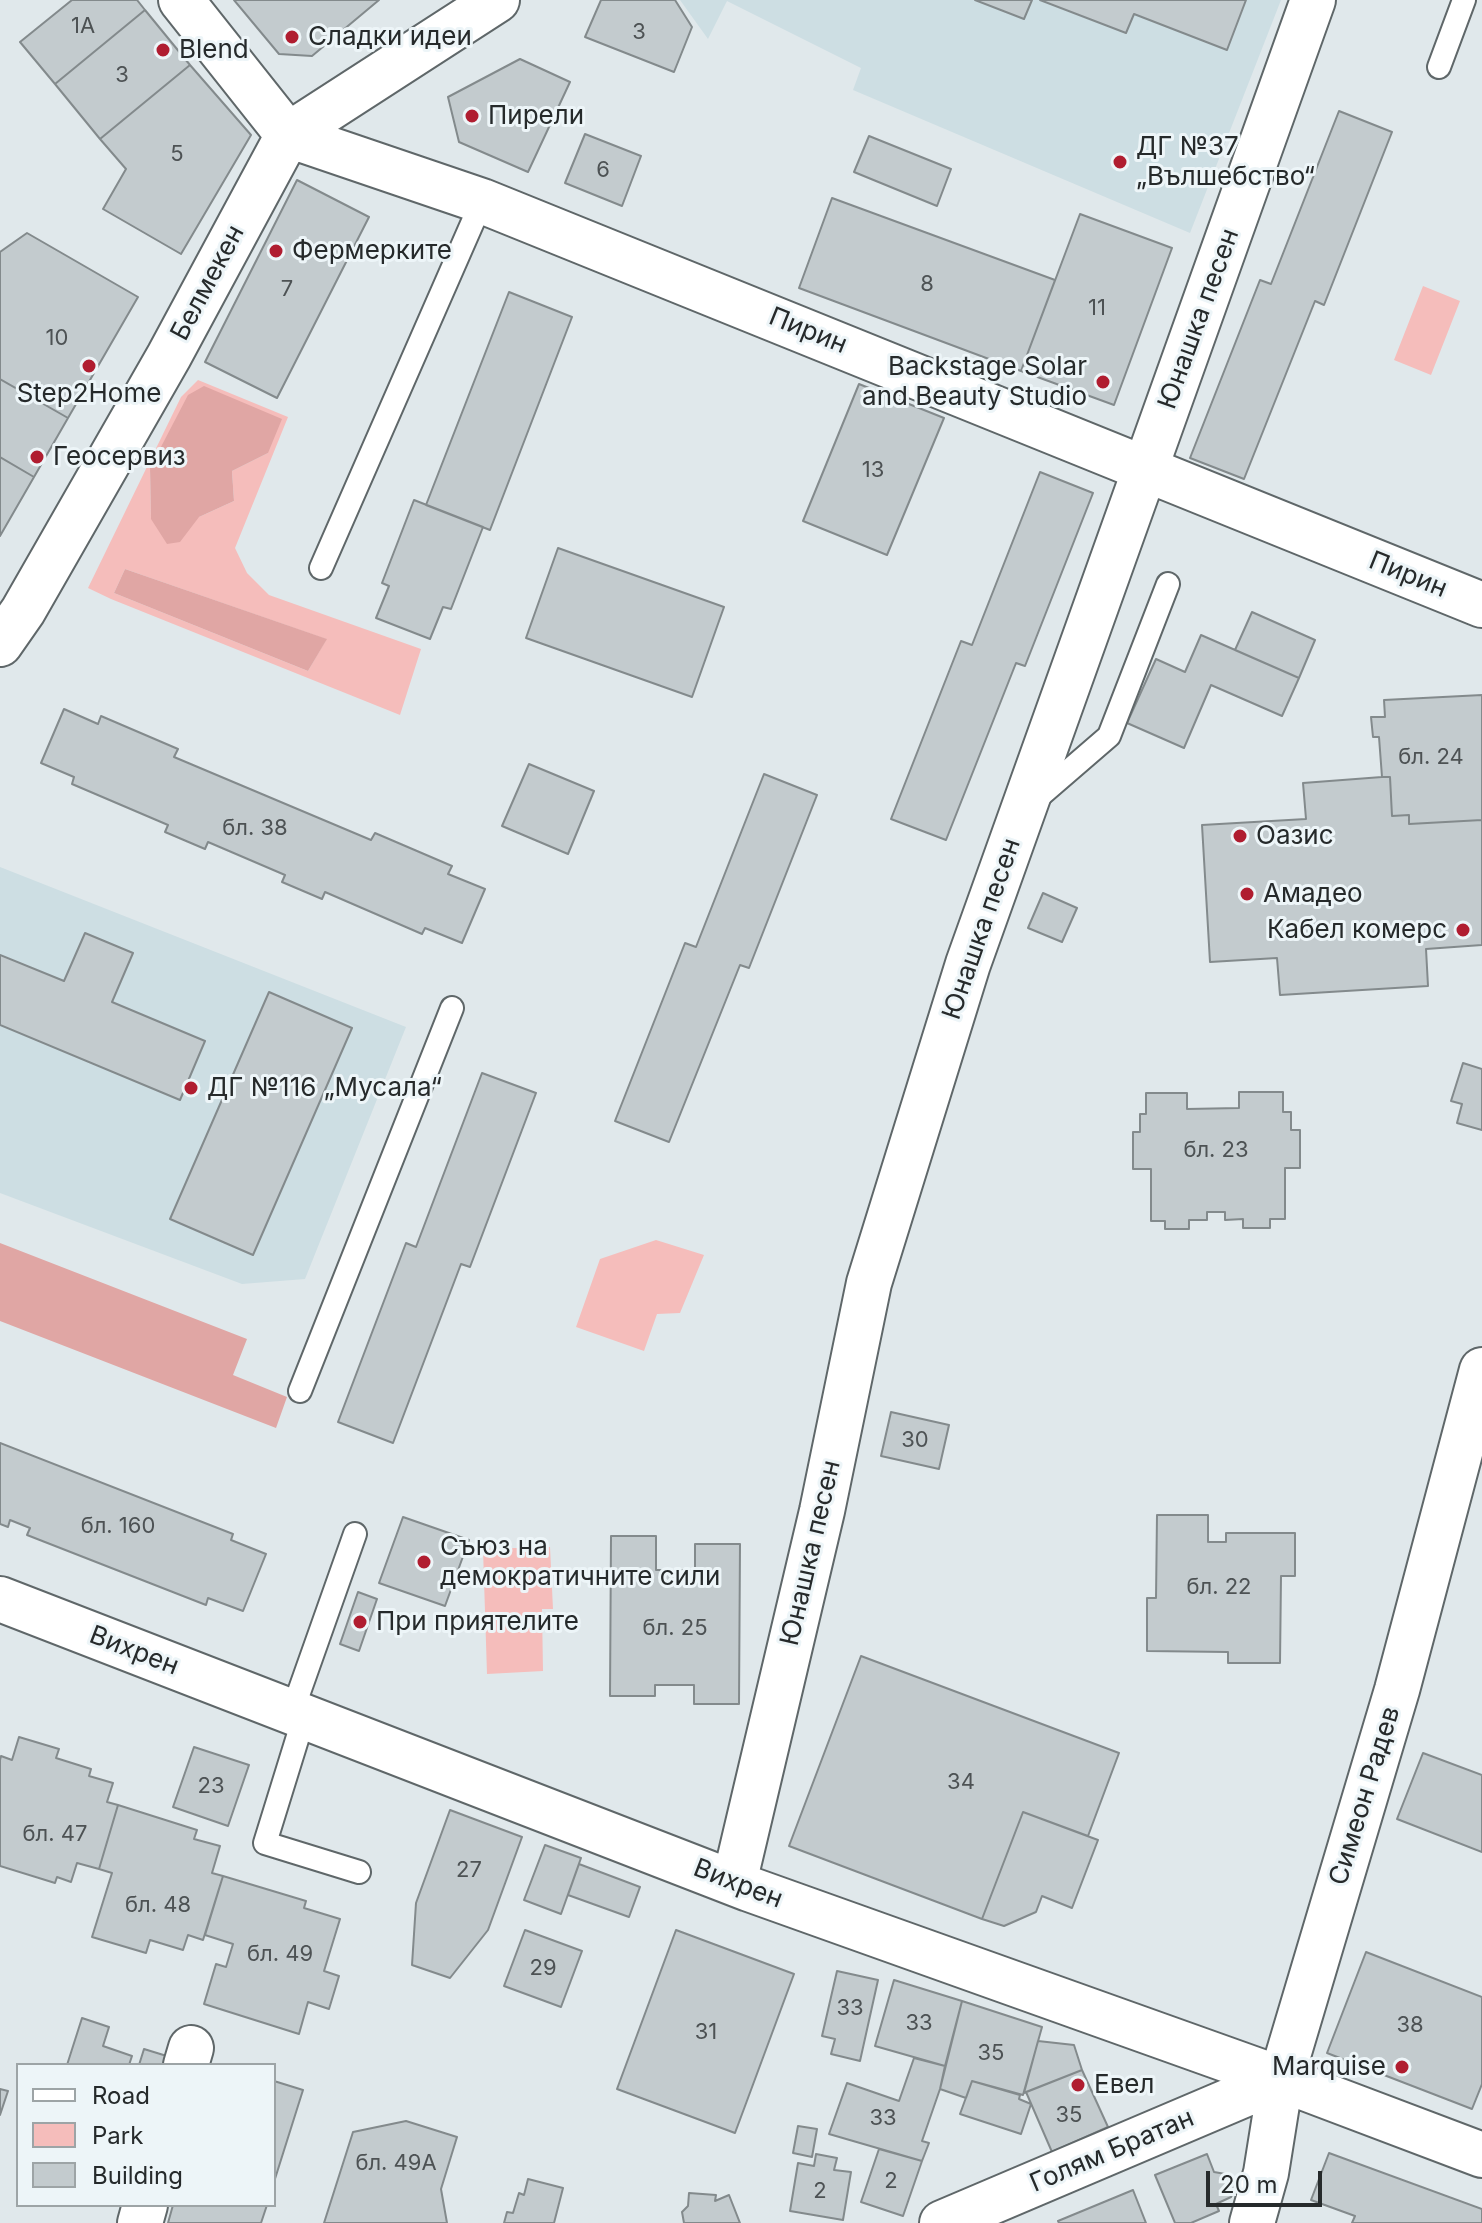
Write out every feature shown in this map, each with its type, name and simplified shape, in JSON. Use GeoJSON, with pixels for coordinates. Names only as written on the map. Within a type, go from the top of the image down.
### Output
{"type":"FeatureCollection","features":[{"type":"Feature","properties":{"kind":"street"},"geometry":{"type":"LineString","coordinates":[[181,0],[288,135]]}},
{"type":"Feature","properties":{"kind":"street","name":"Белмекен"},"geometry":{"type":"LineString","coordinates":[[0,644],[23,611],[169,356],[288,135],[497,0]]}},
{"type":"Feature","properties":{"kind":"street","name":"Юнашка песен"},"geometry":{"type":"LineString","coordinates":[[734,1883],[822,1511],[869,1283],[968,964],[1313,0]]}},
{"type":"Feature","properties":{"kind":"street","name":"Пирин"},"geometry":{"type":"LineString","coordinates":[[288,135],[482,201],[1482,605]]}},
{"type":"Feature","properties":{"kind":"street","name":"Симеон Радев"},"geometry":{"type":"LineString","coordinates":[[1252,2223],[1266,2173],[1281,2079],[1397,1690],[1482,1370]]}},
{"type":"Feature","properties":{"kind":"street","name":"Вихрен"},"geometry":{"type":"LineString","coordinates":[[0,1599],[734,1883],[1281,2079],[1482,2155]]}},
{"type":"Feature","properties":{"kind":"street","name":"Голям Братан"},"geometry":{"type":"LineString","coordinates":[[942,2223],[1281,2079]]}},
{"type":"Feature","properties":{"kind":"lane"},"geometry":{"type":"LineString","coordinates":[[1439,67],[1464,0]]}},
{"type":"Feature","properties":{"kind":"lane"},"geometry":{"type":"LineString","coordinates":[[321,568],[482,201]]}},
{"type":"Feature","properties":{"kind":"lane"},"geometry":{"type":"LineString","coordinates":[[1023,811],[1109,736],[1168,584]]}},
{"type":"Feature","properties":{"kind":"lane"},"geometry":{"type":"LineString","coordinates":[[300,1391],[452,1008]]}},
{"type":"Feature","properties":{"kind":"lane"},"geometry":{"type":"LineString","coordinates":[[355,1534],[298,1714],[265,1843],[359,1872]]}},
{"type":"Feature","properties":{"kind":"shaded area","name":"ДГ №37 „Вълшебство“"},"geometry":{"type":"Polygon","coordinates":[[[680,0],[1281,0],[1190,233],[853,90],[861,68],[727,1],[708,39],[680,0]]]}},
{"type":"Feature","properties":{"kind":"shaded area"},"geometry":{"type":"Polygon","coordinates":[[[204,386],[282,419],[268,453],[232,471],[234,501],[199,517],[180,542],[167,544],[151,519],[150,468],[188,395],[204,386]]]}},
{"type":"Feature","properties":{"kind":"shaded area"},"geometry":{"type":"Polygon","coordinates":[[[125,569],[327,639],[308,671],[114,593],[125,569]]]}},
{"type":"Feature","properties":{"kind":"shaded area","name":"ДГ №116 „Мусала“"},"geometry":{"type":"Polygon","coordinates":[[[0,867],[406,1027],[305,1279],[242,1284],[0,1193],[0,867]]]}},
{"type":"Feature","properties":{"kind":"shaded area"},"geometry":{"type":"Polygon","coordinates":[[[0,1243],[247,1339],[233,1375],[287,1397],[276,1428],[0,1321],[0,1243]]]}},
{"type":"Feature","properties":{"kind":"green space"},"geometry":{"type":"Polygon","coordinates":[[[1423,286],[1460,301],[1431,375],[1394,360],[1423,286]]]}},
{"type":"Feature","properties":{"kind":"green space"},"geometry":{"type":"Polygon","coordinates":[[[198,380],[288,417],[235,548],[247,573],[269,595],[421,649],[400,715],[88,588],[181,397],[198,380]],[[268,453],[150,468],[151,519],[199,517],[234,501],[232,471],[268,453]],[[125,569],[114,593],[308,671],[326,640],[326,639],[125,569]]]}},
{"type":"Feature","properties":{"kind":"green space"},"geometry":{"type":"Polygon","coordinates":[[[656,1240],[704,1255],[680,1313],[657,1314],[644,1351],[576,1327],[600,1259],[656,1240]]]}},
{"type":"Feature","properties":{"kind":"green space"},"geometry":{"type":"Polygon","coordinates":[[[550,1547],[553,1609],[542,1609],[543,1671],[487,1674],[483,1549],[550,1547]]]}},
{"type":"Feature","properties":{"kind":"building"},"geometry":{"type":"Polygon","coordinates":[[[72,0],[137,0],[145,10],[55,84],[20,42],[72,0]]]}},
{"type":"Feature","properties":{"kind":"building"},"geometry":{"type":"Polygon","coordinates":[[[234,0],[379,0],[312,56],[279,54],[234,0]]]}},
{"type":"Feature","properties":{"kind":"building"},"geometry":{"type":"Polygon","coordinates":[[[601,0],[675,0],[692,27],[674,72],[585,37],[601,0]]]}},
{"type":"Feature","properties":{"kind":"building"},"geometry":{"type":"Polygon","coordinates":[[[975,0],[1032,0],[1024,19],[975,0]]]}},
{"type":"Feature","properties":{"kind":"building"},"geometry":{"type":"Polygon","coordinates":[[[1040,0],[1246,0],[1227,50],[1134,14],[1126,33],[1040,0]]]}},
{"type":"Feature","properties":{"kind":"building"},"geometry":{"type":"Polygon","coordinates":[[[145,10],[190,65],[100,139],[55,84],[145,10]]]}},
{"type":"Feature","properties":{"kind":"building"},"geometry":{"type":"Polygon","coordinates":[[[520,59],[570,82],[528,172],[459,142],[448,97],[520,59]]]}},
{"type":"Feature","properties":{"kind":"building"},"geometry":{"type":"Polygon","coordinates":[[[190,65],[251,135],[181,254],[103,209],[126,169],[100,139],[190,65]]]}},
{"type":"Feature","properties":{"kind":"building"},"geometry":{"type":"Polygon","coordinates":[[[1339,111],[1392,132],[1324,305],[1315,301],[1244,479],[1190,458],[1260,280],[1271,284],[1339,111]]]}},
{"type":"Feature","properties":{"kind":"building"},"geometry":{"type":"Polygon","coordinates":[[[585,134],[641,156],[622,206],[565,183],[585,134]]]}},
{"type":"Feature","properties":{"kind":"building"},"geometry":{"type":"Polygon","coordinates":[[[869,136],[951,169],[937,206],[854,172],[869,136]]]}},
{"type":"Feature","properties":{"kind":"building"},"geometry":{"type":"Polygon","coordinates":[[[297,180],[369,217],[277,398],[205,362],[297,180]]]}},
{"type":"Feature","properties":{"kind":"building"},"geometry":{"type":"Polygon","coordinates":[[[832,198],[1055,280],[1021,371],[799,288],[832,198]]]}},
{"type":"Feature","properties":{"kind":"building"},"geometry":{"type":"Polygon","coordinates":[[[1080,214],[1172,248],[1114,405],[1021,371],[1080,214]]]}},
{"type":"Feature","properties":{"kind":"building"},"geometry":{"type":"Polygon","coordinates":[[[27,233],[138,297],[68,418],[0,379],[0,252],[27,233]]]}},
{"type":"Feature","properties":{"kind":"building"},"geometry":{"type":"Polygon","coordinates":[[[509,292],[572,317],[490,530],[426,505],[509,292]]]}},
{"type":"Feature","properties":{"kind":"building"},"geometry":{"type":"Polygon","coordinates":[[[0,379],[68,418],[34,477],[0,457],[0,379]]]}},
{"type":"Feature","properties":{"kind":"building"},"geometry":{"type":"Polygon","coordinates":[[[859,384],[944,418],[887,555],[803,521],[859,384]]]}},
{"type":"Feature","properties":{"kind":"building"},"geometry":{"type":"Polygon","coordinates":[[[0,457],[34,477],[0,536],[0,457]]]}},
{"type":"Feature","properties":{"kind":"building"},"geometry":{"type":"Polygon","coordinates":[[[1040,472],[1093,493],[1025,666],[1016,663],[946,840],[891,819],[961,641],[972,645],[1040,472]]]}},
{"type":"Feature","properties":{"kind":"building"},"geometry":{"type":"Polygon","coordinates":[[[414,500],[483,527],[451,609],[443,607],[430,639],[376,618],[389,586],[382,583],[414,500]]]}},
{"type":"Feature","properties":{"kind":"building"},"geometry":{"type":"Polygon","coordinates":[[[558,548],[724,607],[692,697],[526,638],[558,548]]]}},
{"type":"Feature","properties":{"kind":"building"},"geometry":{"type":"Polygon","coordinates":[[[1252,612],[1315,640],[1299,678],[1235,650],[1252,612]]]}},
{"type":"Feature","properties":{"kind":"building"},"geometry":{"type":"Polygon","coordinates":[[[1201,635],[1299,678],[1282,716],[1211,685],[1184,748],[1127,723],[1156,659],[1185,672],[1201,635]]]}},
{"type":"Feature","properties":{"kind":"building"},"geometry":{"type":"Polygon","coordinates":[[[1482,695],[1482,820],[1409,824],[1409,815],[1392,816],[1390,777],[1382,777],[1379,737],[1373,737],[1371,717],[1385,717],[1384,700],[1482,695]]]}},
{"type":"Feature","properties":{"kind":"building"},"geometry":{"type":"Polygon","coordinates":[[[64,709],[98,724],[101,716],[178,749],[174,757],[371,840],[375,833],[452,866],[448,874],[485,889],[462,943],[425,928],[422,934],[325,892],[322,899],[282,882],[285,875],[208,842],[205,849],[165,832],[168,825],[72,784],[74,777],[41,763],[64,709]]]}},
{"type":"Feature","properties":{"kind":"building"},"geometry":{"type":"Polygon","coordinates":[[[529,764],[594,791],[568,854],[502,826],[529,764]]]}},
{"type":"Feature","properties":{"kind":"building"},"geometry":{"type":"Polygon","coordinates":[[[764,774],[817,795],[749,968],[740,965],[669,1142],[615,1121],[685,943],[696,947],[764,774]]]}},
{"type":"Feature","properties":{"kind":"building"},"geometry":{"type":"Polygon","coordinates":[[[1390,777],[1392,816],[1409,815],[1409,824],[1482,820],[1482,945],[1426,949],[1428,986],[1280,995],[1277,958],[1210,962],[1202,825],[1306,819],[1303,783],[1390,777]]]}},
{"type":"Feature","properties":{"kind":"building"},"geometry":{"type":"Polygon","coordinates":[[[1043,893],[1077,908],[1062,942],[1028,928],[1043,893]]]}},
{"type":"Feature","properties":{"kind":"building"},"geometry":{"type":"Polygon","coordinates":[[[85,933],[133,953],[112,1002],[205,1041],[180,1100],[0,1025],[0,955],[64,981],[85,933]]]}},
{"type":"Feature","properties":{"kind":"building"},"geometry":{"type":"Polygon","coordinates":[[[269,992],[352,1028],[253,1255],[170,1219],[269,992]]]}},
{"type":"Feature","properties":{"kind":"building"},"geometry":{"type":"Polygon","coordinates":[[[1463,1063],[1482,1069],[1482,1130],[1457,1123],[1462,1104],[1451,1101],[1463,1063]]]}},
{"type":"Feature","properties":{"kind":"building"},"geometry":{"type":"Polygon","coordinates":[[[482,1073],[536,1093],[470,1267],[461,1264],[393,1443],[338,1422],[406,1243],[416,1247],[482,1073]]]}},
{"type":"Feature","properties":{"kind":"building"},"geometry":{"type":"Polygon","coordinates":[[[1239,1092],[1283,1092],[1283,1112],[1291,1112],[1291,1130],[1300,1130],[1300,1168],[1285,1168],[1285,1219],[1270,1219],[1270,1228],[1243,1228],[1243,1219],[1225,1220],[1225,1212],[1207,1212],[1207,1220],[1189,1220],[1189,1229],[1165,1229],[1165,1221],[1151,1221],[1151,1169],[1133,1169],[1133,1132],[1140,1132],[1140,1114],[1146,1114],[1146,1093],[1187,1093],[1187,1109],[1239,1108],[1239,1092]]]}},
{"type":"Feature","properties":{"kind":"building"},"geometry":{"type":"Polygon","coordinates":[[[891,1412],[949,1425],[939,1469],[881,1456],[891,1412]]]}},
{"type":"Feature","properties":{"kind":"building"},"geometry":{"type":"Polygon","coordinates":[[[0,1443],[233,1534],[231,1540],[266,1554],[243,1611],[208,1598],[206,1605],[27,1535],[30,1528],[10,1520],[8,1527],[0,1524],[0,1443]]]}},
{"type":"Feature","properties":{"kind":"building"},"geometry":{"type":"Polygon","coordinates":[[[1157,1515],[1208,1515],[1208,1542],[1226,1542],[1226,1533],[1295,1533],[1295,1576],[1281,1576],[1280,1663],[1228,1663],[1228,1652],[1147,1651],[1147,1598],[1156,1598],[1157,1515]]]}},
{"type":"Feature","properties":{"kind":"building"},"geometry":{"type":"Polygon","coordinates":[[[403,1517],[469,1540],[445,1606],[379,1583],[403,1517]]]}},
{"type":"Feature","properties":{"kind":"building"},"geometry":{"type":"Polygon","coordinates":[[[611,1536],[656,1536],[656,1570],[695,1570],[695,1544],[740,1544],[739,1704],[694,1704],[694,1685],[655,1685],[655,1696],[610,1696],[611,1536]]]}},
{"type":"Feature","properties":{"kind":"building"},"geometry":{"type":"Polygon","coordinates":[[[358,1592],[377,1599],[359,1651],[340,1644],[358,1592]]]}},
{"type":"Feature","properties":{"kind":"building"},"geometry":{"type":"Polygon","coordinates":[[[861,1656],[1119,1753],[1088,1836],[1023,1812],[982,1919],[789,1846],[861,1656]]]}},
{"type":"Feature","properties":{"kind":"building"},"geometry":{"type":"Polygon","coordinates":[[[19,1737],[59,1749],[56,1758],[91,1769],[89,1776],[113,1783],[107,1802],[118,1805],[99,1869],[77,1863],[71,1882],[57,1877],[55,1883],[0,1866],[0,1760],[1,1756],[12,1760],[19,1737]]]}},
{"type":"Feature","properties":{"kind":"building"},"geometry":{"type":"Polygon","coordinates":[[[194,1747],[249,1765],[228,1826],[173,1807],[194,1747]]]}},
{"type":"Feature","properties":{"kind":"building"},"geometry":{"type":"Polygon","coordinates":[[[1423,1753],[1482,1775],[1482,1852],[1397,1819],[1423,1753]]]}},
{"type":"Feature","properties":{"kind":"building"},"geometry":{"type":"Polygon","coordinates":[[[118,1805],[197,1830],[194,1839],[220,1846],[212,1873],[223,1876],[203,1940],[188,1935],[183,1950],[150,1940],[146,1953],[92,1937],[112,1873],[99,1869],[118,1805]]]}},
{"type":"Feature","properties":{"kind":"building"},"geometry":{"type":"Polygon","coordinates":[[[450,1810],[522,1837],[488,1930],[450,1978],[412,1965],[416,1903],[450,1810]]]}},
{"type":"Feature","properties":{"kind":"building"},"geometry":{"type":"Polygon","coordinates":[[[1023,1812],[1098,1840],[1072,1908],[1042,1896],[1036,1912],[1004,1926],[982,1919],[1023,1812]]]}},
{"type":"Feature","properties":{"kind":"building"},"geometry":{"type":"Polygon","coordinates":[[[545,1845],[581,1858],[561,1914],[524,1900],[545,1845]]]}},
{"type":"Feature","properties":{"kind":"building"},"geometry":{"type":"Polygon","coordinates":[[[579,1864],[640,1887],[629,1917],[568,1895],[579,1864]]]}},
{"type":"Feature","properties":{"kind":"building"},"geometry":{"type":"Polygon","coordinates":[[[223,1876],[306,1901],[304,1908],[340,1919],[324,1971],[339,1976],[329,2009],[308,2002],[299,2034],[204,2004],[216,1964],[226,1967],[233,1944],[205,1935],[223,1876]]]}},
{"type":"Feature","properties":{"kind":"building"},"geometry":{"type":"Polygon","coordinates":[[[525,1930],[582,1951],[561,2007],[504,1986],[525,1930]]]}},
{"type":"Feature","properties":{"kind":"building"},"geometry":{"type":"Polygon","coordinates":[[[676,1930],[794,1974],[735,2133],[617,2089],[676,1930]]]}},
{"type":"Feature","properties":{"kind":"building"},"geometry":{"type":"Polygon","coordinates":[[[1366,1952],[1482,1997],[1482,2084],[1472,2109],[1327,2053],[1366,1952]]]}},
{"type":"Feature","properties":{"kind":"building"},"geometry":{"type":"Polygon","coordinates":[[[837,1971],[878,1980],[860,2061],[831,2054],[835,2039],[822,2036],[837,1971]]]}},
{"type":"Feature","properties":{"kind":"building"},"geometry":{"type":"Polygon","coordinates":[[[894,1980],[962,2001],[945,2066],[875,2046],[894,1980]]]}},
{"type":"Feature","properties":{"kind":"building"},"geometry":{"type":"Polygon","coordinates":[[[962,2001],[1042,2027],[1023,2095],[972,2081],[966,2098],[940,2089],[962,2001]]]}},
{"type":"Feature","properties":{"kind":"building"},"geometry":{"type":"Polygon","coordinates":[[[82,2018],[109,2027],[103,2046],[132,2056],[130,2063],[68,2063],[82,2018]]]}},
{"type":"Feature","properties":{"kind":"building"},"geometry":{"type":"Polygon","coordinates":[[[1038,2041],[1074,2045],[1082,2070],[1024,2093],[1038,2041]]]}},
{"type":"Feature","properties":{"kind":"building"},"geometry":{"type":"Polygon","coordinates":[[[144,2049],[170,2057],[168,2063],[140,2063],[144,2049]]]}},
{"type":"Feature","properties":{"kind":"building"},"geometry":{"type":"Polygon","coordinates":[[[914,2058],[945,2066],[922,2141],[929,2143],[922,2161],[829,2134],[847,2083],[899,2101],[914,2058]]]}},
{"type":"Feature","properties":{"kind":"building"},"geometry":{"type":"Polygon","coordinates":[[[1082,2070],[1108,2127],[1052,2152],[1026,2092],[1082,2070]]]}},
{"type":"Feature","properties":{"kind":"building"},"geometry":{"type":"Polygon","coordinates":[[[972,2081],[1020,2095],[1019,2099],[1031,2104],[1021,2134],[960,2114],[972,2081]]]}},
{"type":"Feature","properties":{"kind":"building"},"geometry":{"type":"Polygon","coordinates":[[[276,2082],[303,2090],[276,2176],[276,2082]]]}},
{"type":"Feature","properties":{"kind":"building"},"geometry":{"type":"Polygon","coordinates":[[[0,2089],[8,2091],[0,2115],[0,2089]]]}},
{"type":"Feature","properties":{"kind":"building"},"geometry":{"type":"Polygon","coordinates":[[[406,2121],[457,2137],[441,2189],[447,2223],[324,2223],[353,2132],[406,2121]]]}},
{"type":"Feature","properties":{"kind":"building"},"geometry":{"type":"Polygon","coordinates":[[[798,2126],[817,2129],[812,2157],[793,2153],[798,2126]]]}},
{"type":"Feature","properties":{"kind":"building"},"geometry":{"type":"Polygon","coordinates":[[[879,2149],[922,2161],[903,2216],[861,2202],[879,2149]]]}},
{"type":"Feature","properties":{"kind":"building"},"geometry":{"type":"Polygon","coordinates":[[[1329,2153],[1482,2209],[1482,2223],[1352,2223],[1355,2216],[1311,2200],[1329,2153]]]}},
{"type":"Feature","properties":{"kind":"building"},"geometry":{"type":"Polygon","coordinates":[[[816,2154],[837,2158],[834,2170],[851,2172],[843,2220],[790,2211],[798,2163],[814,2166],[816,2154]]]}},
{"type":"Feature","properties":{"kind":"building"},"geometry":{"type":"Polygon","coordinates":[[[1207,2154],[1214,2172],[1231,2175],[1234,2191],[1231,2197],[1216,2204],[1219,2211],[1191,2223],[1175,2223],[1155,2175],[1207,2154]]]}},
{"type":"Feature","properties":{"kind":"building"},"geometry":{"type":"Polygon","coordinates":[[[528,2179],[563,2188],[554,2223],[504,2223],[507,2212],[513,2213],[519,2193],[524,2195],[528,2179]]]}},
{"type":"Feature","properties":{"kind":"building"},"geometry":{"type":"Polygon","coordinates":[[[1133,2190],[1146,2223],[1058,2221],[1133,2190]]]}},
{"type":"Feature","properties":{"kind":"building"},"geometry":{"type":"Polygon","coordinates":[[[689,2193],[716,2195],[715,2201],[729,2195],[740,2223],[684,2223],[682,2212],[688,2206],[689,2193]]]}},
{"type":"Feature","properties":{"kind":"building"},"geometry":{"type":"Polygon","coordinates":[[[172,2207],[266,2207],[261,2223],[168,2223],[172,2207]]]}},
{"type":"Feature","properties":{"kind":"place","name":"Сладки идеи"},"geometry":{"type":"Point","coordinates":[292,37]}},
{"type":"Feature","properties":{"kind":"place","name":"Blend"},"geometry":{"type":"Point","coordinates":[163,50]}},
{"type":"Feature","properties":{"kind":"place","name":"Пирели"},"geometry":{"type":"Point","coordinates":[472,116]}},
{"type":"Feature","properties":{"kind":"place","name":"ДГ №37 „Вълшебство“"},"geometry":{"type":"Point","coordinates":[1120,162]}},
{"type":"Feature","properties":{"kind":"place","name":"Фермерките"},"geometry":{"type":"Point","coordinates":[276,251]}},
{"type":"Feature","properties":{"kind":"place","name":"Step2Home"},"geometry":{"type":"Point","coordinates":[89,366]}},
{"type":"Feature","properties":{"kind":"place","name":"Backstage Solar and Beauty Studio"},"geometry":{"type":"Point","coordinates":[1103,382]}},
{"type":"Feature","properties":{"kind":"place","name":"Геосервиз"},"geometry":{"type":"Point","coordinates":[37,457]}},
{"type":"Feature","properties":{"kind":"place","name":"Оазис"},"geometry":{"type":"Point","coordinates":[1240,836]}},
{"type":"Feature","properties":{"kind":"place","name":"Амадео"},"geometry":{"type":"Point","coordinates":[1247,894]}},
{"type":"Feature","properties":{"kind":"place","name":"Кабел комерс"},"geometry":{"type":"Point","coordinates":[1463,930]}},
{"type":"Feature","properties":{"kind":"place","name":"ДГ №116 „Мусала“"},"geometry":{"type":"Point","coordinates":[191,1088]}},
{"type":"Feature","properties":{"kind":"place","name":"Съюз на демократичните сили"},"geometry":{"type":"Point","coordinates":[424,1562]}},
{"type":"Feature","properties":{"kind":"place","name":"При приятелите"},"geometry":{"type":"Point","coordinates":[360,1622]}},
{"type":"Feature","properties":{"kind":"place","name":"Marquise"},"geometry":{"type":"Point","coordinates":[1402,2067]}},
{"type":"Feature","properties":{"kind":"place","name":"Евел"},"geometry":{"type":"Point","coordinates":[1078,2085]}}]}
